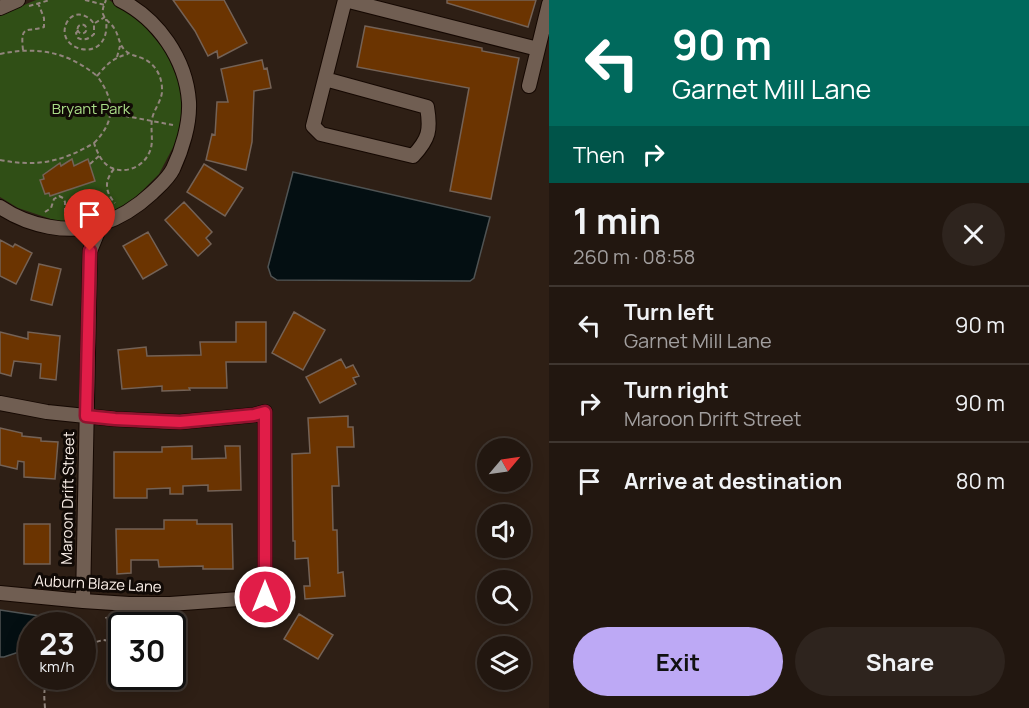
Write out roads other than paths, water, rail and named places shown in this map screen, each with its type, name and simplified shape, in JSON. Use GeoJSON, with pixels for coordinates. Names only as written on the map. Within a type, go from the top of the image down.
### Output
{"type":"FeatureCollection","features":[{"type":"Feature","properties":{"kind":"street"},"geometry":{"type":"LineString","coordinates":[[0,8],[18,0]]}},
{"type":"Feature","properties":{"kind":"street"},"geometry":{"type":"LineString","coordinates":[[325,79],[427,107],[430,122],[425,144],[413,156],[321,134],[313,126],[345,0],[538,49]]}},
{"type":"Feature","properties":{"kind":"street"},"geometry":{"type":"LineString","coordinates":[[0,207],[16,217],[46,227],[101,224],[142,202],[162,184],[172,170],[180,151],[188,116],[189,103],[181,68],[162,34],[144,15],[131,6],[114,3]]}},
{"type":"Feature","properties":{"kind":"street"},"geometry":{"type":"LineString","coordinates":[[529,86],[549,4]]}},
{"type":"Feature","properties":{"kind":"street"},"geometry":{"type":"LineString","coordinates":[[90,251],[101,224]]}},
{"type":"Feature","properties":{"kind":"street"},"geometry":{"type":"LineString","coordinates":[[70,225],[81,236],[90,251]]}},
{"type":"Feature","properties":{"kind":"street","name":"Maroon Drift Street"},"geometry":{"type":"LineString","coordinates":[[83,601],[90,251]]}},
{"type":"Feature","properties":{"kind":"street"},"geometry":{"type":"LineString","coordinates":[[0,403],[47,412],[86,416]]}},
{"type":"Feature","properties":{"kind":"street","name":"Auburn Blaze Lane"},"geometry":{"type":"LineString","coordinates":[[0,592],[129,604],[170,604],[265,597],[265,412],[180,422],[86,416]]}},
{"type":"Feature","properties":{"kind":"park label","name":"Bryant Park"},"geometry":{"type":"Point","coordinates":[91,109]}}]}
